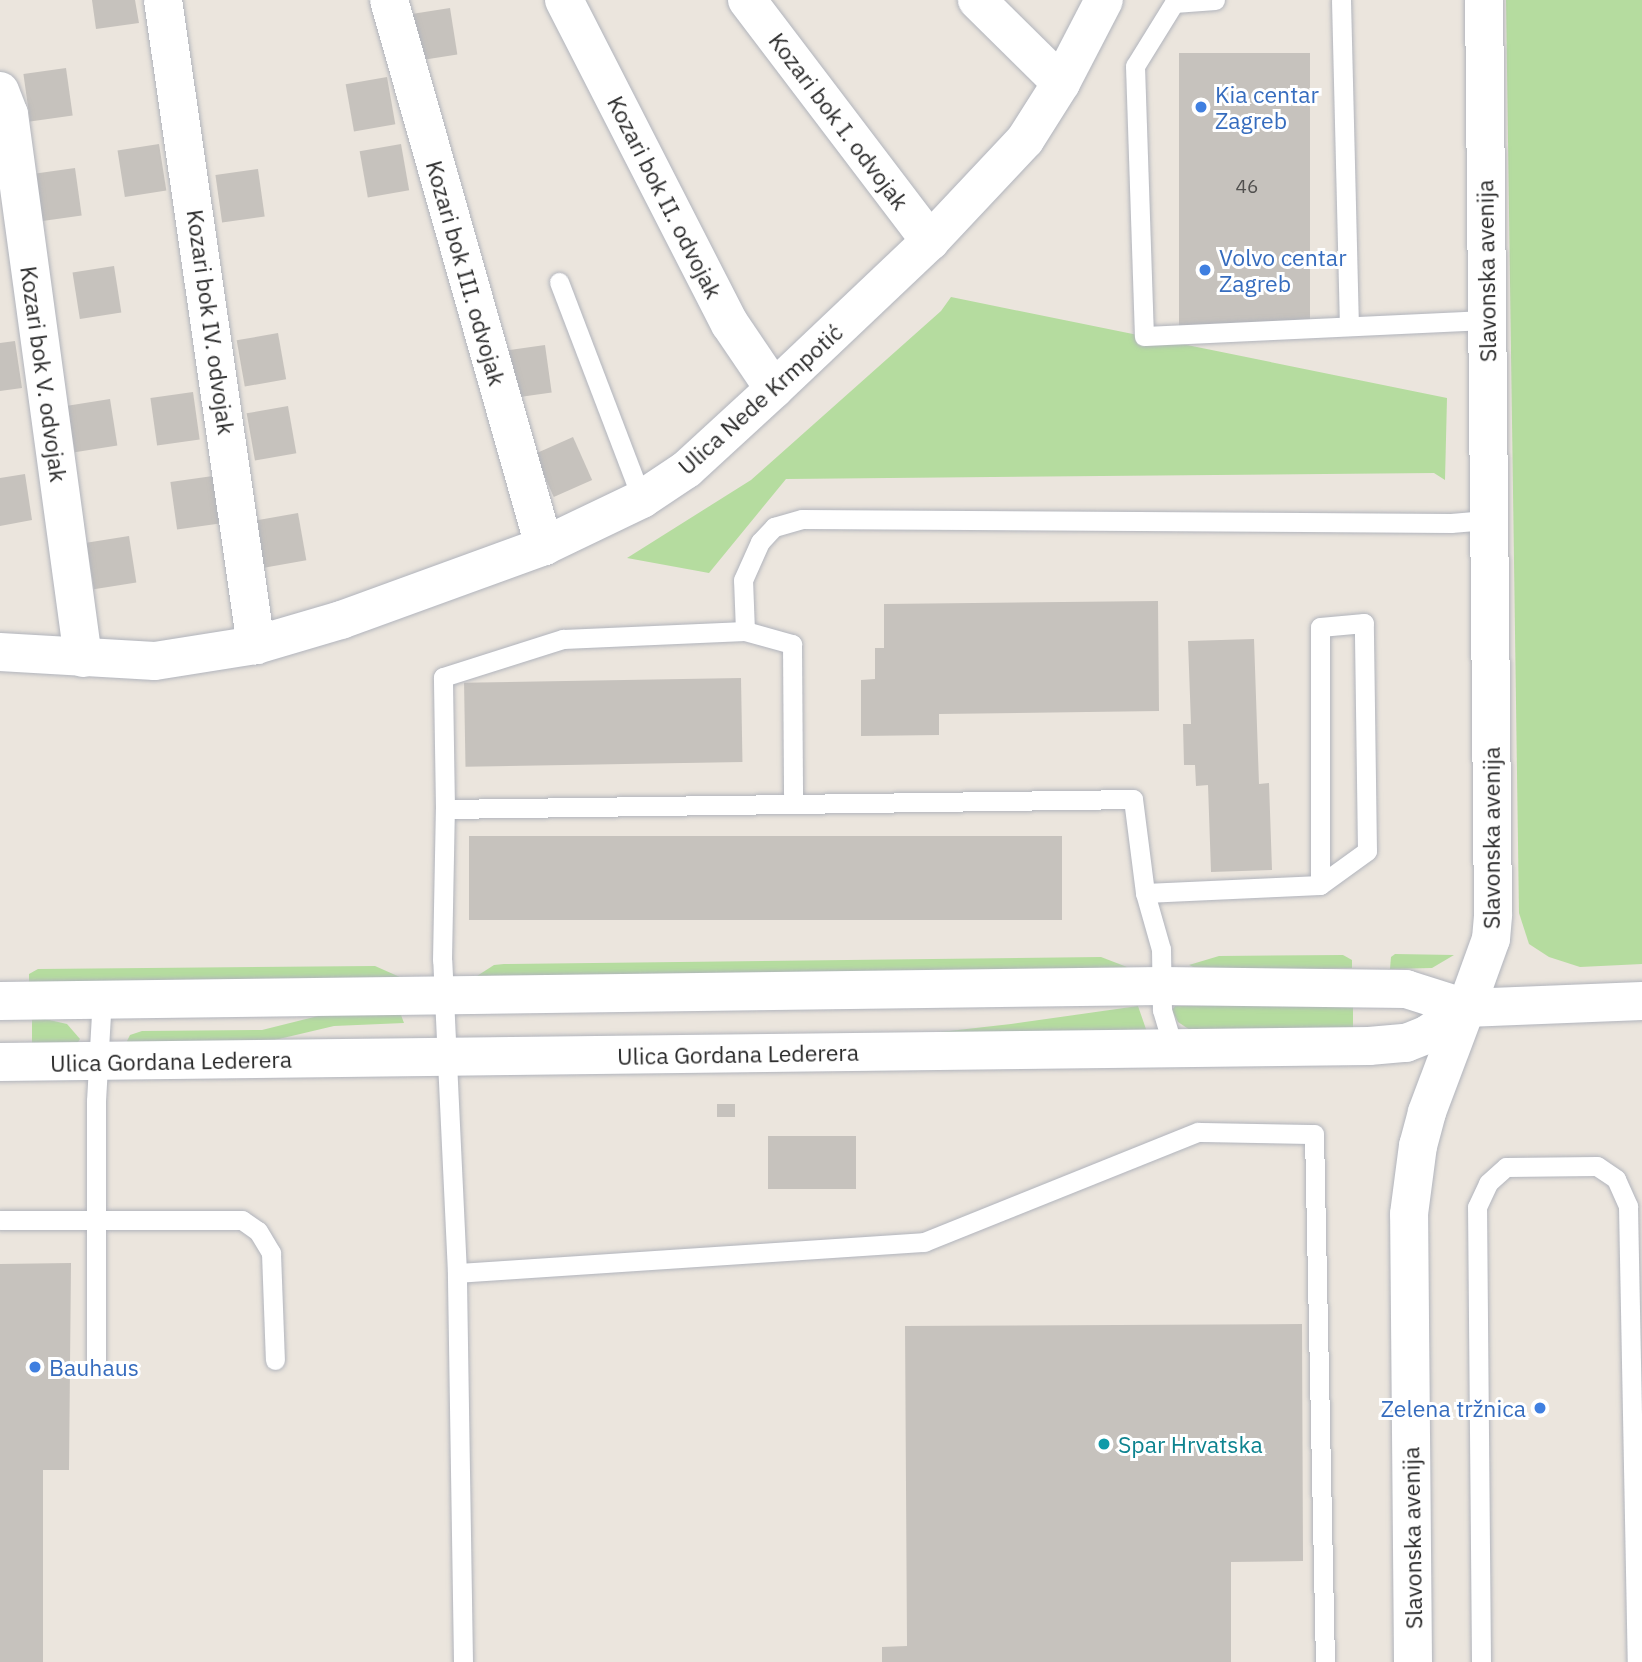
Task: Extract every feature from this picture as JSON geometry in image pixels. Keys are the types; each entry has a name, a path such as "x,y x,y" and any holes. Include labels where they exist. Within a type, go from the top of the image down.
{"street":[{"name":"Kozari bok IV. odvojak","path":"163,0 256,645"},
{"name":"Kozari bok III. odvojak","path":"389,0 544,546"},
{"name":"Kozari bok II. odvojak","path":"564,0 730,324 774,389"},
{"name":"Kozari bok I. odvojak","path":"747,0 930,241"},
{"path":"977,0 1061,83"},
{"name":"Ulica Nede Krmpotić","path":"0,652 155,661 256,645 341,620 544,546 642,499 687,469 774,389 930,241 1025,140 1061,83 1104,0"},
{"name":"Slavonska avenija","path":"1413,1662 1409,1214 1418,1146 1427,1112 1491,939 1493,914 1484,0"},
{"name":"Kozari bok V. odvojak","path":"0,91 9,114 83,658"},
{"path":"0,1001 1162,986 1394,989 1430,996 1466,1009 1642,1000"},
{"name":"Ulica Gordana Lederera","path":"0,1062 98,1064 1368,1046 1406,1043 1428,1034 1466,1009"},
{"path":"1368,1046 1402,1063 1420,1087 1427,1112"}],"lane":[{"path":"1215,0 1174,3 1135,66 1144,336 1487,320"},
{"path":"1341,0 1349,326"},
{"path":"559,282 642,499"},
{"path":"745,631 743,580 760,542 774,527 802,519 1423,523 1489,520"},
{"path":"1145,892 1320,885 1367,851 1364,624 1320,627 1320,885"},
{"path":"463,1662 457,1273 444,997 443,677 563,639 745,631 792,644 793,802"},
{"path":"445,809 1133,799 1145,892 1161,949 1166,1031 1174,1050"},
{"path":"96,1360 98,1064 102,998"},
{"path":"457,1273 923,1242 1198,1132 1314,1134 1325,1662"},
{"path":"1481,1662 1477,1208 1488,1183 1506,1167 1597,1166 1616,1178 1628,1206 1637,1662"},
{"path":"0,1220 242,1220 258,1231 271,1253 275,1360"}],"green space":[{"path":"1506,0 1642,0 1642,964 1580,967 1549,957 1529,944 1519,913"},
{"path":"951,297 1447,398 1445,480 1434,473 786,479 709,573 627,558 751,480 941,311"},
{"path":"1395,954 1454,955 1432,968 1390,969 1391,957"},
{"path":"1343,955 1352,960 1352,968 1202,971 1189,965 1219,956"},
{"path":"1101,957 1127,967 1122,971 477,976 494,965 504,964"},
{"path":"375,966 402,978 29,984 29,974 38,969"},
{"path":"1353,1003 1353,1031 1193,1032 1178,1022 1172,1010 1175,1006"},
{"path":"1138,1006 1147,1032 896,1037 1011,1024"},
{"path":"322,1015 401,1015 404,1023 334,1026 262,1043 129,1044 127,1041 130,1035 142,1031 262,1030"},
{"path":"32,1016 67,1024 80,1039 77,1044 32,1043"}],"building":[{"path":"92,0 135,0 139,23 96,29"},
{"path":"450,8 457,54 416,61 409,15"},
{"path":"1179,53 1310,53 1310,326 1179,326"},
{"path":"66,68 73,116 30,122 23,74"},
{"path":"387,77 395,124 354,132 346,84"},
{"path":"159,144 166,190 125,197 118,151"},
{"path":"401,144 409,190 368,198 360,151"},
{"path":"75,168 82,216 39,222 32,174"},
{"path":"258,169 265,217 222,223 215,175"},
{"path":"114,266 121,312 80,319 73,273"},
{"path":"278,333 286,379 245,387 237,340"},
{"path":"15,341 22,388 0,391 0,343"},
{"path":"545,345 552,393 509,399 502,351"},
{"path":"193,392 200,440 157,446 150,398"},
{"path":"110,399 117,445 75,452 68,406"},
{"path":"288,406 296,453 255,461 247,413"},
{"path":"573,437 592,480 554,497 535,454"},
{"path":"25,474 32,520 0,526 0,478"},
{"path":"213,476 220,524 177,530 170,482"},
{"path":"298,513 306,560 264,568 256,520"},
{"path":"129,536 136,582 94,589 87,543"},
{"path":"1158,601 1159,711 939,714 939,735 861,736 861,680 875,679 875,648 884,648 884,604"},
{"path":"1254,639 1259,784 1269,783 1272,870 1211,872 1208,785 1196,786 1195,765 1184,765 1183,724 1191,724 1188,641"},
{"path":"741,678 742,762 466,767 464,683"},
{"path":"469,836 1062,836 1062,920 469,920"},
{"path":"717,1104 735,1104 735,1117 717,1117"},
{"path":"768,1136 856,1136 856,1189 768,1189"},
{"name":"Bauhaus","path":"71,1263 69,1470 43,1470 43,1662 0,1662 0,1264"},
{"name":"Spar Hrvatska","path":"1302,1324 1303,1561 1231,1562 1231,1662 882,1662 882,1647 907,1646 905,1326"}],"place":[{"name":"Kia centar Zagreb","path":"1201,107"},
{"name":"Volvo centar Zagreb","path":"1205,270"},
{"name":"Bauhaus","path":"35,1367"},
{"name":"Zelena tržnica","path":"1540,1408"},
{"name":"Spar Hrvatska","path":"1104,1444"}]}
